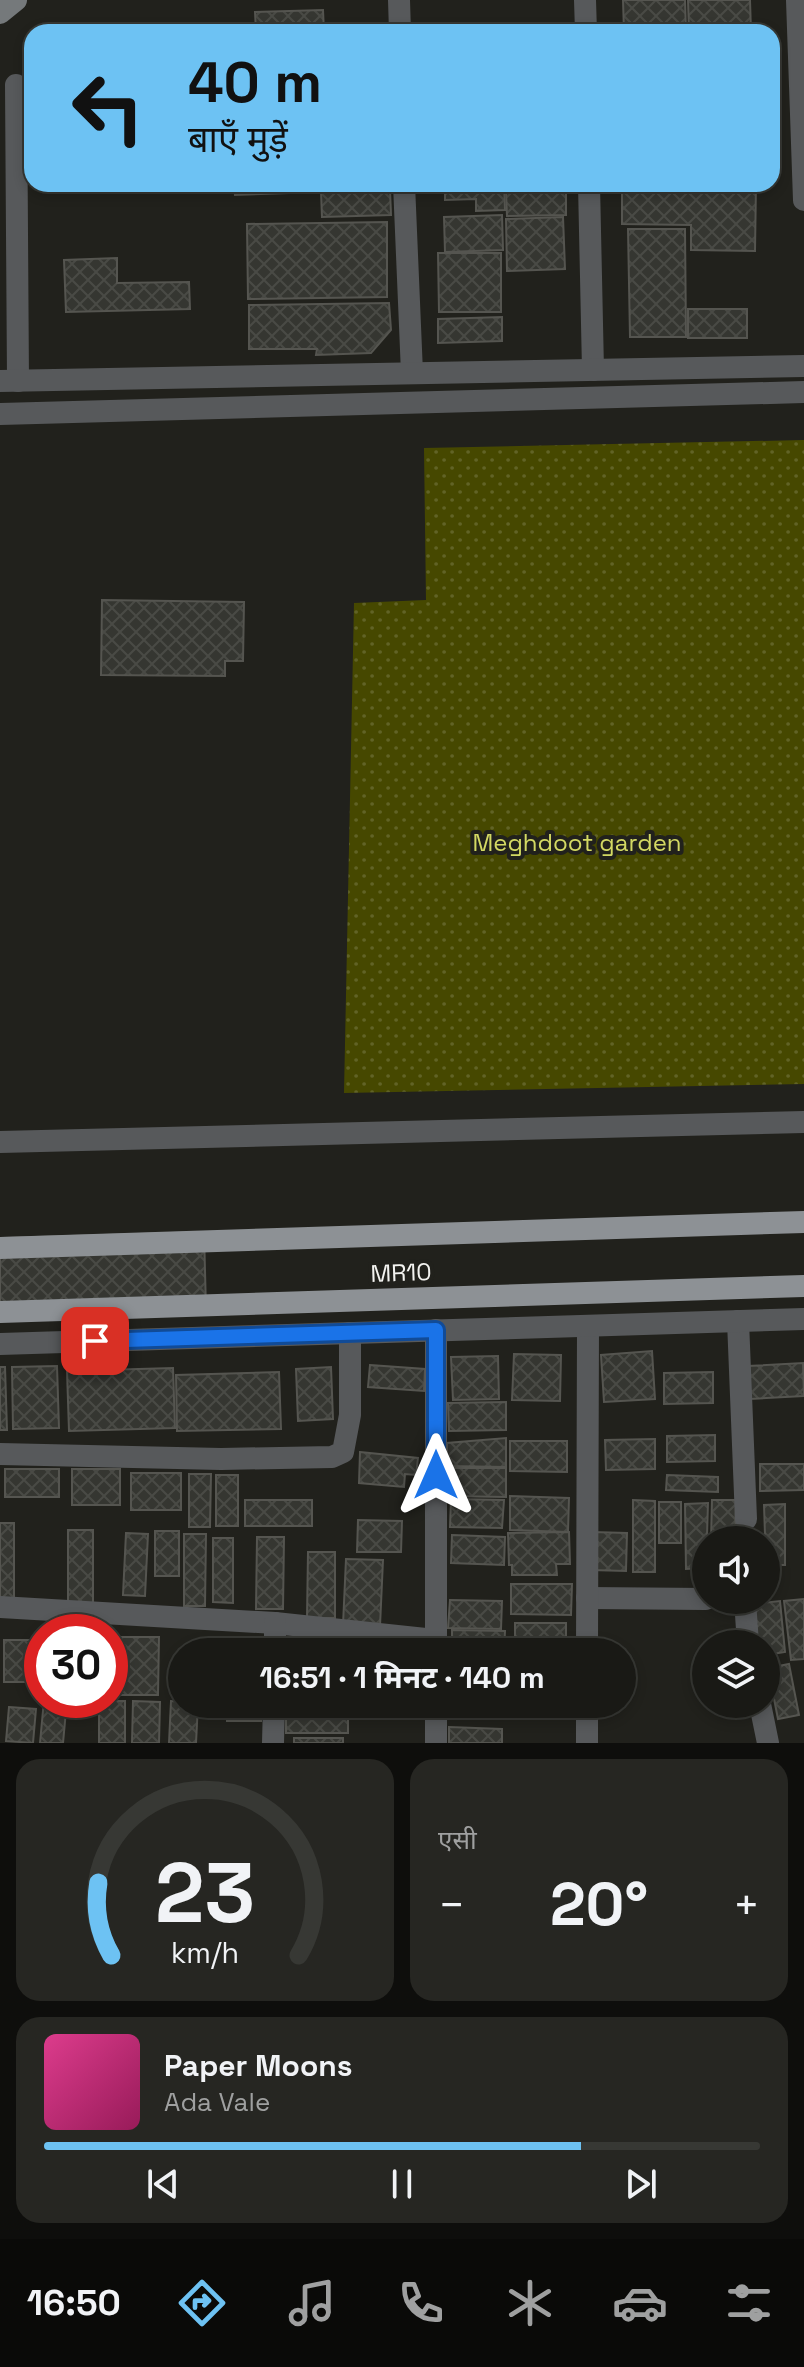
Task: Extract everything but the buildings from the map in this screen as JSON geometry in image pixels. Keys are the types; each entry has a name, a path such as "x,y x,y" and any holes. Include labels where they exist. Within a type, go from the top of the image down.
{"main road":[{"path":"0,13 16,0"},
{"name":"MR10","path":"0,1248 804,1222"},
{"name":"MR10","path":"0,1312 804,1286"}],"street":[{"path":"399,0 400,24"},
{"path":"585,0 586,24"},
{"path":"797,0 804,200"},
{"path":"16,85 9,381 804,366"},
{"path":"404,192 412,373"},
{"path":"589,192 593,370"},
{"path":"0,414 804,392"},
{"path":"0,1142 804,1122"},
{"path":"0,1344 804,1319"},
{"path":"738,1321 746,1519"},
{"path":"587,1638 588,1326"},
{"path":"436,1330 436,1638"},
{"path":"0,1454 221,1459 332,1457 343,1452 350,1415 350,1333"},
{"path":"587,1598 692,1599"},
{"path":"0,1607 275,1623 380,1638"},
{"path":"275,1623 275,1638"},
{"path":"273,1743 274,1718"},
{"path":"436,1718 436,1743"},
{"path":"587,1718 587,1743"},
{"path":"763,1718 768,1743"}],"green space":[{"name":"Meghdoot garden","path":"804,440 804,1084 344,1093 354,603 426,600 424,448"}],"route":[{"path":"95,1341 436,1330 436,1475"}]}
